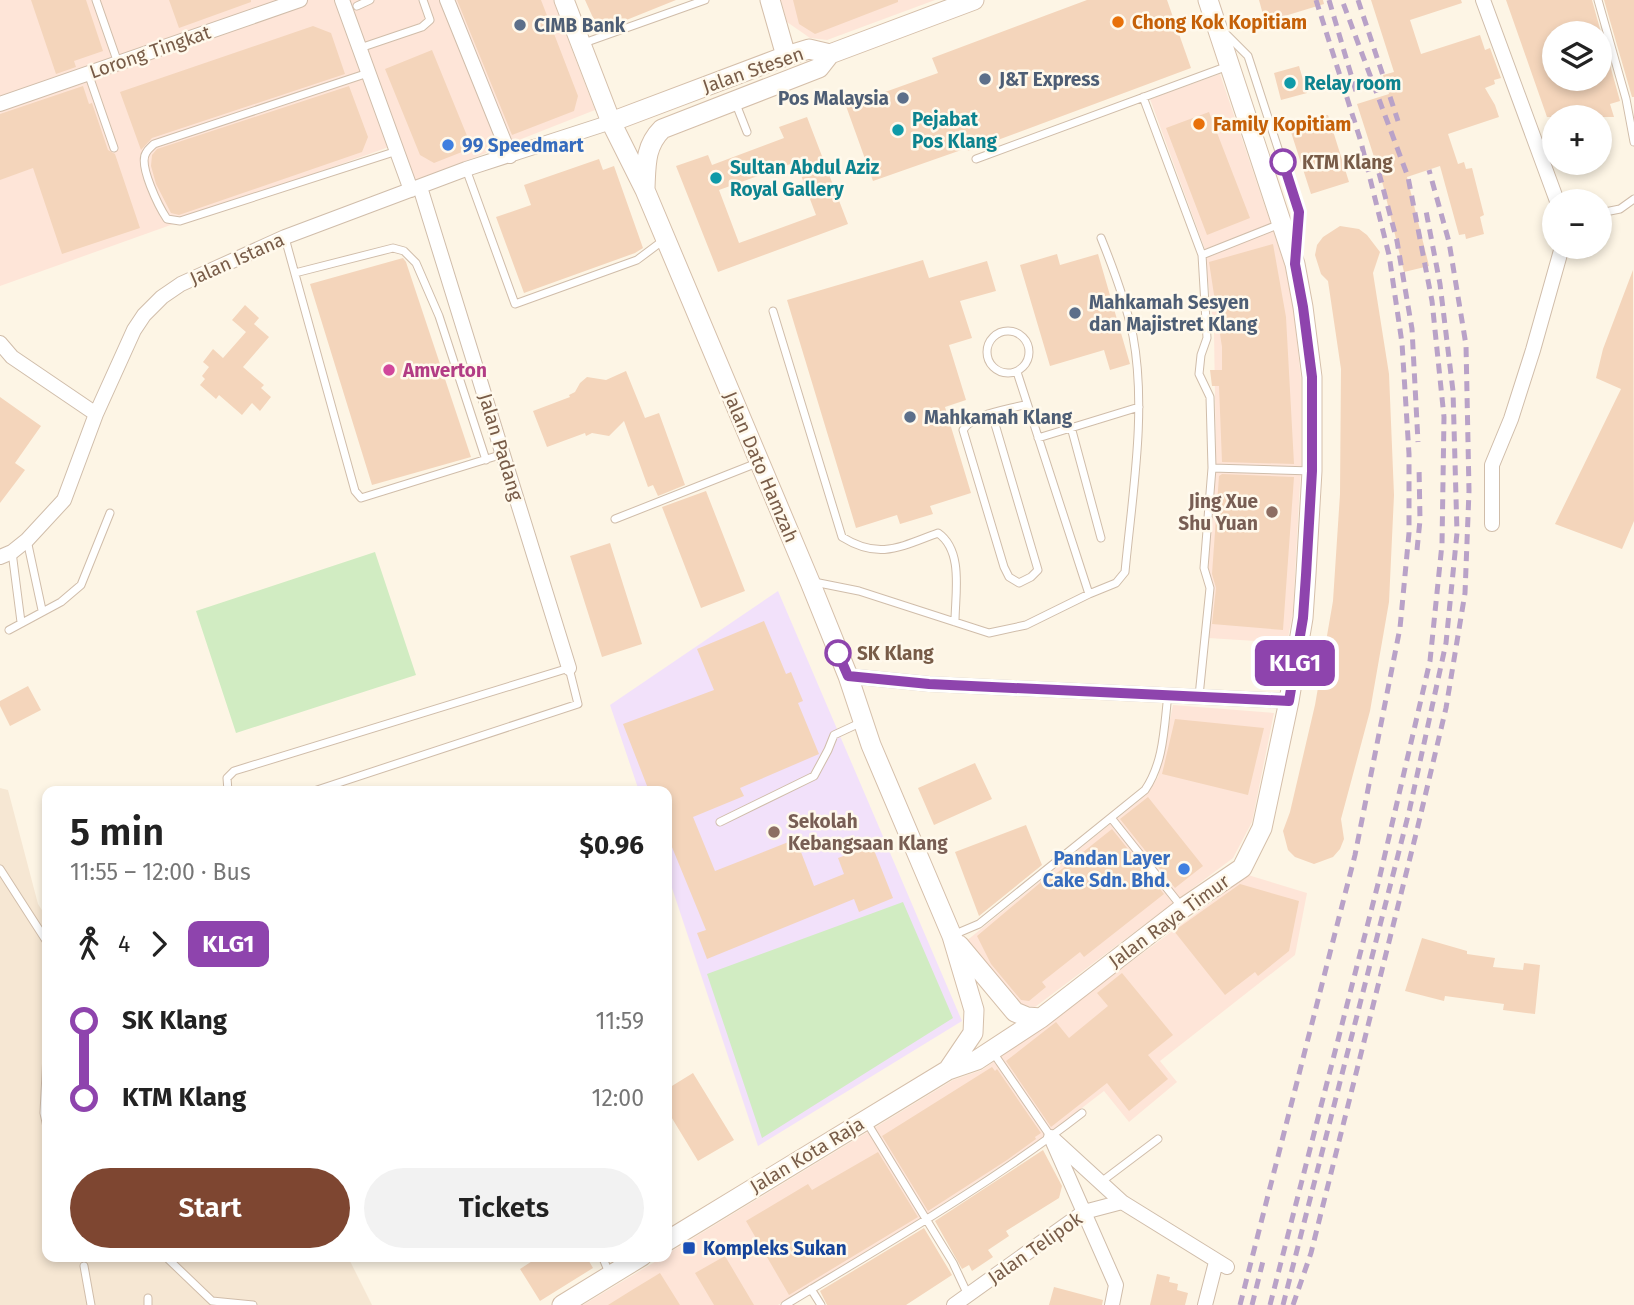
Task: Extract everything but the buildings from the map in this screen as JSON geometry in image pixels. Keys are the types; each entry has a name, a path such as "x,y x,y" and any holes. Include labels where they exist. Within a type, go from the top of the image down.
{"main road":[{"name":"Jalan Dato Hamzah","path":"564,0 611,122 645,190 810,582 848,676 862,722 952,936"},
{"path":"770,0 786,56"},
{"name":"Jalan Stesen","path":"611,122 786,56 809,49 830,54 949,4 974,0"},
{"name":"Jalan Raya Timur","path":"948,1070 977,1060 1041,1018 1183,908 1242,868 1262,828 1289,701 1303,618 1312,471 1312,377 1295,264 1208,0"},
{"path":"645,190 646,154 653,138 662,129 819,68 830,54"},
{"path":"952,936 1015,1012 1027,1017 1041,1018"},
{"path":"948,1070 973,1034 974,1010 952,936"},
{"name":"Jalan Kota Raja","path":"672,1238 948,1070"},
{"path":"562,1305 632,1262"}],"street":[{"name":"Lorong Tingkat","path":"0,104 300,0"},
{"path":"342,0 397,151 415,188"},
{"path":"447,0 510,156"},
{"path":"1483,0 1553,189"},
{"name":"Jalan Istana","path":"6,554 27,540 64,500 96,414 134,330 162,297 181,284 285,237 466,169 611,122"},
{"name":"Jalan Padang","path":"415,188 503,454 569,668"},
{"path":"1492,524 1492,465 1511,419 1559,259"},
{"path":"0,343 12,357 96,414"},
{"path":"848,676 929,684 1289,701"},
{"path":"1051,1138 1122,1202 1221,1265 1205,1305"},
{"path":"1051,1138 1116,1285 1112,1305"},
{"name":"Jalan Telipok","path":"954,1305 967,1300 1084,1212 1122,1202"}],"lane":[{"path":"96,0 118,63"},
{"path":"357,6 370,0"},
{"path":"359,48 422,27 430,20 423,0"},
{"path":"676,0 679,9"},
{"path":"581,44 705,0"},
{"path":"1598,0 1626,99 1634,142"},
{"path":"1216,24 1248,55 1299,212 1295,264"},
{"path":"976,159 1229,65"},
{"path":"88,73 114,148"},
{"path":"369,73 154,144 145,153 143,163 159,208 167,219 180,221 397,151"},
{"path":"1143,97 1202,255 1207,338 1201,355 1199,374 1210,397 1212,468 1204,568 1210,588 1199,696"},
{"path":"735,100 747,132"},
{"path":"466,169 515,303 637,260 666,239"},
{"path":"1612,211 1620,209 1634,199"},
{"path":"1202,255 1283,223"},
{"path":"285,237 355,491 361,498 503,454"},
{"path":"810,582 859,591 989,633 1026,625 1116,583 1125,572 1139,407 1133,338 1123,296 1101,238"},
{"path":"295,273 393,248 404,251 413,258 439,316 486,460"},
{"path":"773,311 842,537 859,548 874,551 902,546 938,533 949,541 956,565 955,622"},
{"path":"1002,332 1016,332 1027,342 1027,362 1017,372 1003,373 988,360 990,340 1002,332"},
{"path":"1017,372 1089,594"},
{"path":"992,414 1038,570 1019,583 1009,577 1004,567 963,430 968,422 992,414 1027,404"},
{"path":"1038,438 1139,407"},
{"path":"1071,427 1101,538"},
{"path":"615,519 760,462"},
{"path":"1212,468 1312,471"},
{"path":"9,629 61,602 81,585 110,513"},
{"path":"27,540 42,610"},
{"path":"6,554 21,622"},
{"path":"228,786 227,778 234,771 569,668"},
{"name":"Jalan Padang","path":"329,786 578,704 569,668"},
{"path":"952,936 979,924 1145,790 1155,775 1160,757 1168,694"},
{"path":"720,822 814,776 834,735 862,722"},
{"path":"1112,819 1183,908"},
{"path":"0,869 42,934"},
{"path":"991,1051 1051,1138"},
{"path":"785,1305 926,1220 1051,1138 1082,1113"},
{"path":"865,1120 953,1262 967,1300"},
{"path":"1100,1182 1158,1139"},
{"path":"170,1262 211,1303 253,1305"},
{"path":"604,1262 610,1276"},
{"path":"84,1266 91,1305"},
{"path":"811,1289 821,1305"}],"shaded area":[{"path":"0,0 553,0 595,110 415,181 400,143 0,286"},
{"path":"781,0 935,0 827,40 810,38 787,22"},
{"path":"1220,74 1285,266 1294,312 1301,379 1301,465 1293,612 1287,643 1208,638 1214,589 1208,568 1216,464 1214,331 1204,247 1150,99"},
{"name":"Sekolah Kebangsaan Klang","path":"778,591 962,1021 758,1146 672,888 672,786 637,786 610,705"},
{"path":"1173,705 1274,713 1252,822 1233,858 1035,1007 1017,1005 965,942 1146,795 1158,777"},
{"path":"0,788 8,790 38,904 42,910 42,1262 350,1262 372,1305 0,1305"},
{"path":"1248,875 1307,893 1295,955 1160,1061 1177,1082 1129,1122 1104,1091 1043,1138 909,1226 778,1305 583,1305 655,1262 672,1262 672,1251 953,1080 982,1070"}],"green space":[{"path":"375,552 416,675 236,733 196,611"},
{"path":"903,902 953,1018 762,1138 707,974"}],"railway":[{"path":"1240,1305 1355,855 1400,628 1409,533 1409,454 1402,343 1389,255 1361,142 1316,0"},
{"path":"1329,0 1357,95"},
{"path":"1270,1305 1379,880 1430,661 1442,544 1444,417 1432,301 1408,177 1342,0"},
{"path":"1358,0 1398,121"},
{"path":"1293,1305 1311,1253 1417,830 1446,708 1465,593 1469,491 1466,345 1449,242 1429,170"},
{"path":"1379,173 1397,241 1412,329 1418,442"},
{"path":"1283,1305 1409,812 1446,643 1457,533 1453,391 1440,284 1426,211"},
{"path":"1417,550 1420,520 1419,466"},
{"path":"1252,1305 1263,1261"}],"bus line":[{"name":"KLG1","path":"838,653 848,676 929,684 1289,701 1303,618 1312,471 1312,377 1295,264 1300,219 1283,162"}],"place":[{"name":"Chong Kok Kopitiam","path":"1118,22"},
{"name":"CIMB Bank","path":"520,25"},
{"name":"J&T Express","path":"985,79"},
{"name":"Relay room","path":"1290,83"},
{"name":"Pos Malaysia","path":"903,98"},
{"name":"Family Kopitiam","path":"1199,124"},
{"name":"Pejabat Pos Klang","path":"898,130"},
{"name":"99 Speedmart","path":"448,145"},
{"name":"KTM Klang","path":"1283,162"},
{"name":"Sultan Abdul Aziz Royal Gallery","path":"716,178"},
{"name":"Mahkamah Sesyen dan Majistret Klang","path":"1075,313"},
{"name":"Amverton","path":"389,370"},
{"name":"Mahkamah Klang","path":"910,417"},
{"name":"Jing Xue Shu Yuan","path":"1272,512"},
{"name":"SK Klang","path":"838,653"},
{"name":"Sekolah Kebangsaan Klang","path":"774,832"},
{"name":"Pandan Layer Cake Sdn. Bhd.","path":"1184,869"},
{"name":"Kompleks Sukan","path":"689,1248"}]}
